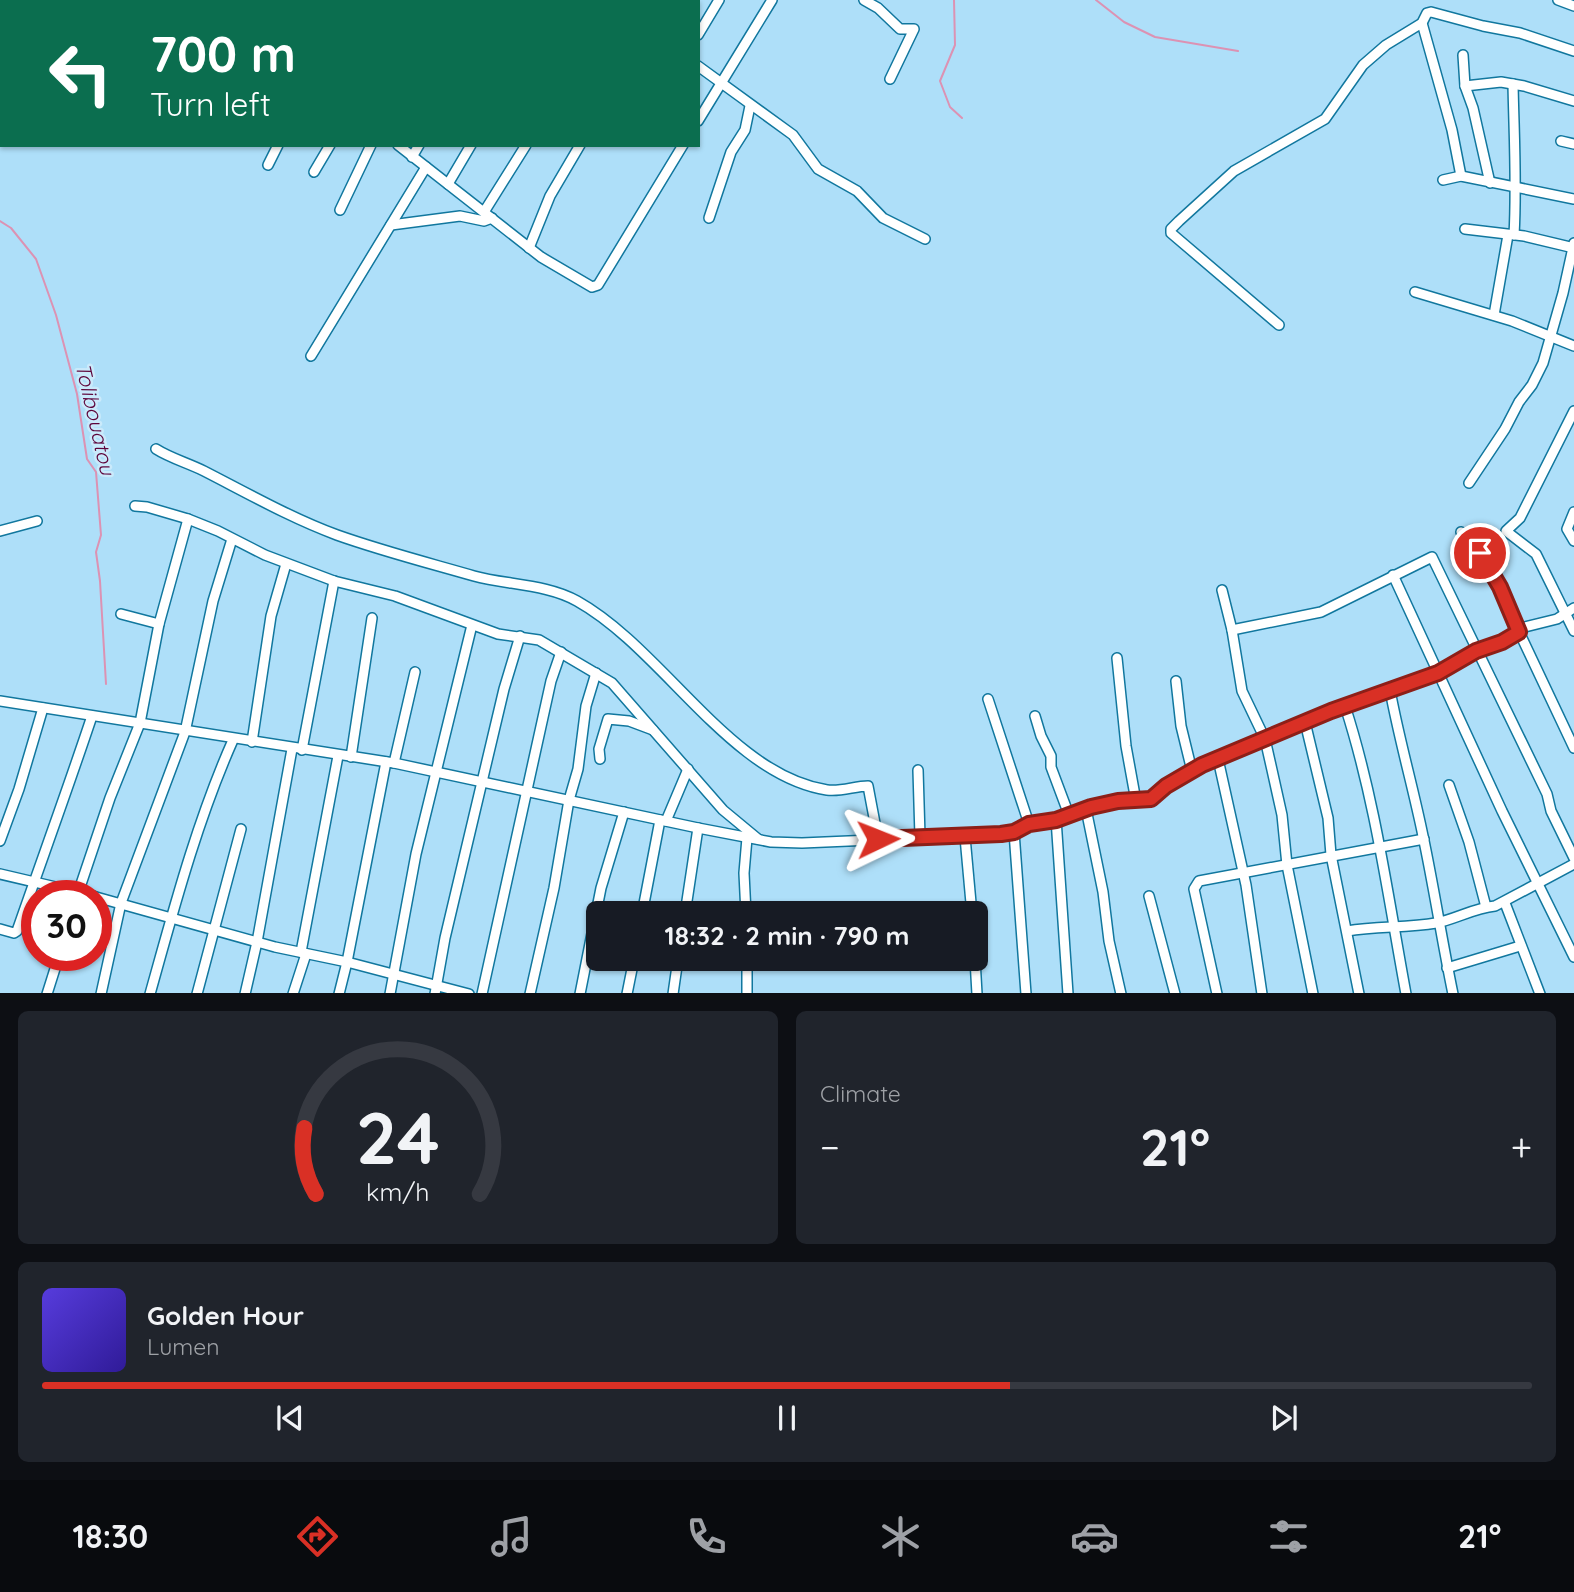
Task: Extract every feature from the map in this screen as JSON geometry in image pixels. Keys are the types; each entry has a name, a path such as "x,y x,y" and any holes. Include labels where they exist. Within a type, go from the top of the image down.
{"street":[{"path":"700,32 719,0"},
{"path":"700,118 772,0"},
{"path":"864,0 880,4 900,29 914,29 890,79"},
{"path":"1558,0 1574,6"},
{"path":"1279,326 1171,233 1171,229 1234,171 1325,119 1363,65 1386,45 1422,23 1427,13 1520,33 1574,51"},
{"path":"1422,23 1452,130 1461,176"},
{"path":"1463,55 1465,86 1474,108 1490,183"},
{"path":"700,67 793,135 818,169 857,191 883,218 925,239"},
{"path":"1465,86 1494,82 1513,84 1574,101"},
{"path":"1494,315 1511,235 1517,187 1513,84"},
{"path":"709,218 731,152 745,130 750,106"},
{"path":"1561,141 1574,144"},
{"path":"268,165 277,147"},
{"path":"314,172 329,147"},
{"path":"340,210 370,147"},
{"path":"400,147 529,248 592,287 598,285 682,147"},
{"path":"412,157 418,147"},
{"path":"448,184 470,147"},
{"path":"391,225 460,216 484,222 525,147"},
{"path":"529,248 550,196 579,147"},
{"path":"311,356 426,167"},
{"path":"1443,180 1461,176 1574,199"},
{"path":"1465,229 1574,246 1552,336 1532,385 1469,483"},
{"path":"1415,292 1494,315 1574,346"},
{"path":"1574,411 1520,518 1506,531 1536,554 1570,611 1574,631"},
{"path":"156,449 273,507 337,535 478,577 560,593 578,601 619,629 728,736 770,770 794,782 828,790 868,786 878,839"},
{"path":"135,506 147,507 219,531 286,564 334,581 395,596 498,634 539,640 617,688 723,810 760,840"},
{"path":"1574,512 1567,529 1574,541"},
{"path":"82,880 140,723 159,624 187,519"},
{"path":"0,531 37,521"},
{"path":"1461,532 1488,564 1574,748"},
{"path":"101,993 121,903 185,732 217,585 232,539"},
{"path":"1233,631 1321,612 1429,557 1434,558 1476,651 1547,794 1551,811 1574,858"},
{"path":"252,742 271,616 286,564"},
{"path":"1393,575 1502,811 1574,957"},
{"path":"245,993 334,581"},
{"path":"1222,590 1233,631 1242,691 1265,739 1282,814 1287,865 1313,993"},
{"path":"0,703 390,762 760,840 802,844 965,837 1014,832 1029,824 1056,820 1118,801 1151,799 1166,786 1217,759 1345,706 1438,673 1476,651 1502,642 1529,625 1557,619 1570,611"},
{"path":"121,614 159,624"},
{"path":"351,757 372,618"},
{"path":"390,993 416,854 472,625"},
{"path":"436,990 445,938 482,781 520,636"},
{"path":"482,993 551,681 561,652"},
{"path":"1116,658 1126,746 1136,801"},
{"path":"339,993 390,762 415,672"},
{"path":"530,993 554,888 569,800 578,769 586,706 596,673"},
{"path":"1176,681 1181,726 1192,771"},
{"path":"1390,690 1424,839 1453,993"},
{"path":"988,699 1029,824"},
{"path":"1345,706 1359,749 1406,993"},
{"path":"0,841 43,708"},
{"path":"34,880 53,833 92,716"},
{"path":"1035,716 1051,756 1051,767 1069,816"},
{"path":"600,759 599,749 608,719 629,721 654,731"},
{"path":"1305,722 1328,818 1331,855 1359,993"},
{"path":"150,993 170,918 215,781 233,740"},
{"path":"293,993 303,953 338,756"},
{"path":"1217,759 1243,874 1262,993"},
{"path":"645,901 663,820 688,769"},
{"path":"918,770 920,837"},
{"path":"1449,785 1469,842 1486,906"},
{"path":"1086,809 1103,891 1116,980 1121,993"},
{"path":"580,993 601,888 624,812"},
{"path":"1056,820 1068,993"},
{"path":"687,901 698,828"},
{"path":"197,993 242,829"},
{"path":"1014,832 1026,993"},
{"path":"965,837 971,901"},
{"path":"745,901 747,838"},
{"path":"1217,993 1194,889 1199,881 1424,839"},
{"path":"1347,931 1440,922 1486,906 1505,903 1519,892 1574,864"},
{"path":"0,874 22,880"},
{"path":"1149,896 1175,993"},
{"path":"112,901 257,942 394,974 436,990 468,993"},
{"path":"1505,903 1540,993"},
{"path":"0,929 14,933 21,919"},
{"path":"1447,968 1521,946"},
{"path":"47,993 54,971"},
{"path":"627,993 632,971"},
{"path":"673,993 676,971"},
{"path":"747,971 747,993"},
{"path":"976,971 977,993"}],"waterway":[{"path":"954,0 955,45 940,81 950,107 962,118"},
{"path":"1096,0 1124,22 1155,37 1238,51"},
{"name":"Tolibouatou","path":"0,221 11,228 36,259 56,315 77,394 87,459 96,472 101,535 96,552 106,684"}],"route":[{"path":"878,839 1001,834 1014,832 1017,828 1029,824 1069,816 1091,807 1118,801 1151,799 1166,786 1202,765 1331,711 1438,673 1476,651 1502,642 1519,632 1500,587 1480,553"}]}
